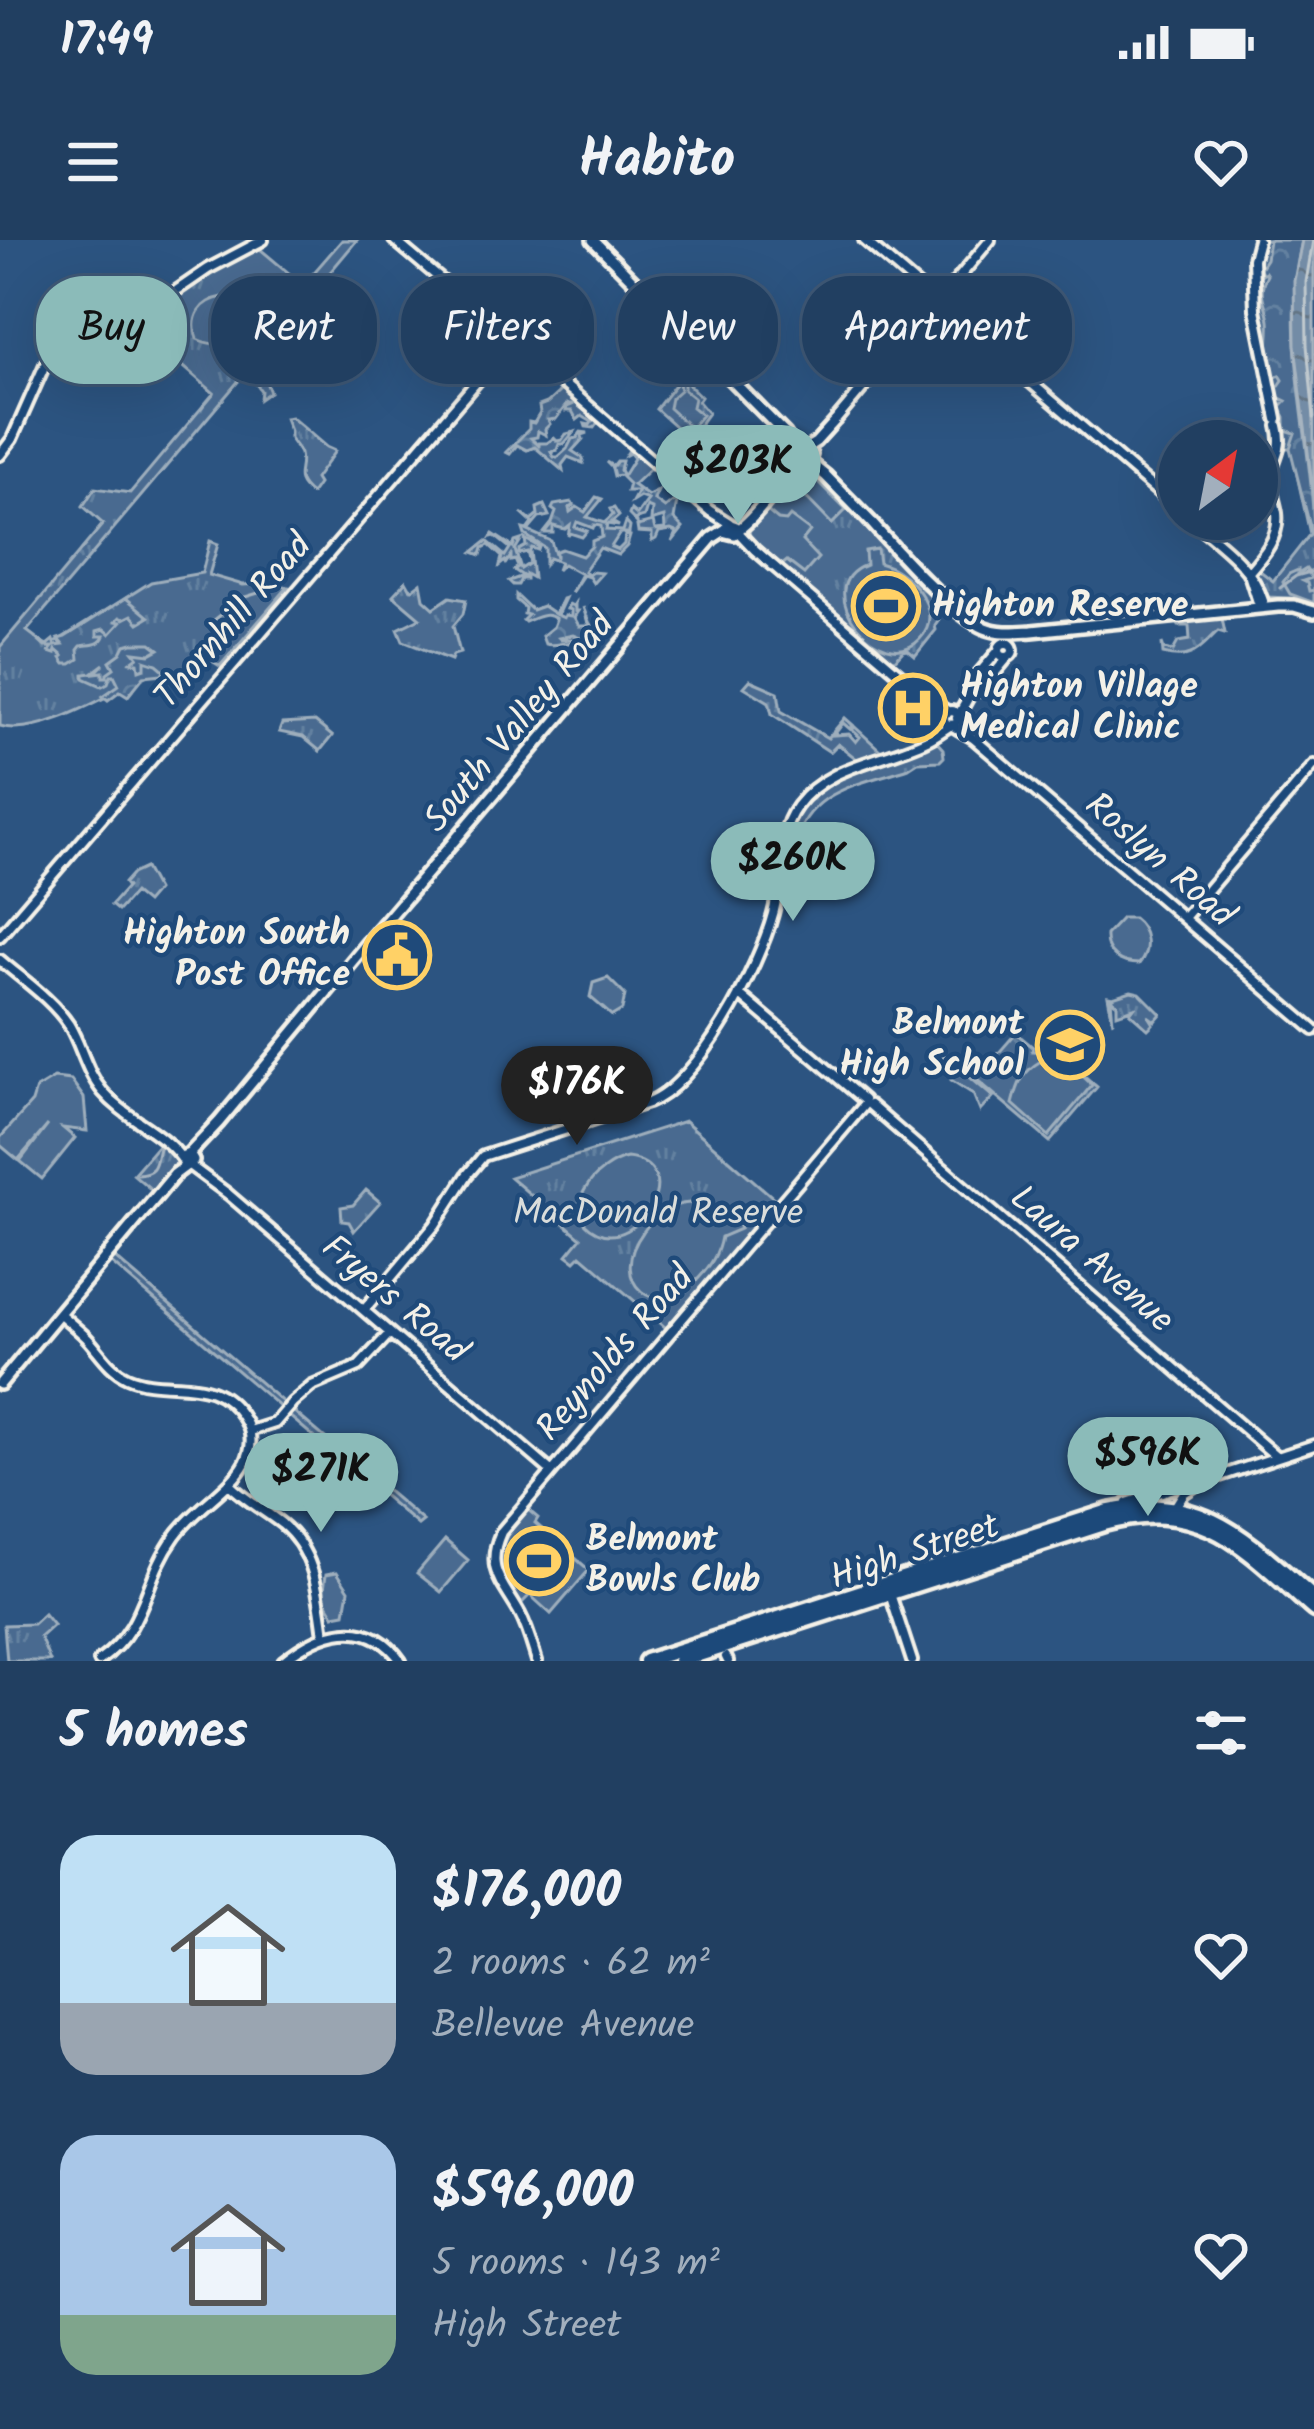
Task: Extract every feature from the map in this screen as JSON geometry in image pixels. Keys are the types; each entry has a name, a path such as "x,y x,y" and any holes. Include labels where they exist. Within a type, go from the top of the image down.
{"highway":[{"name":"High Street","path":"1078,1527 1109,1511 1138,1506 1174,1512"},
{"name":"High Street","path":"646,1661 1078,1527 1174,1512"},
{"path":"1174,1512 1199,1513 1217,1525 1314,1610"},
{"path":"1174,1512 1239,1534 1314,1598"},
{"name":"High Street","path":"680,1661 889,1588"}],"main road":[{"path":"593,240 954,608 980,626 1011,632 1260,603"},
{"path":"753,516 805,455"},
{"path":"788,474 808,467 846,496"},
{"name":"South Valley Road","path":"0,1384 707,544 753,516"},
{"path":"1225,610 1260,603 1314,609"}],"street":[{"path":"0,455 12,439 54,343 115,330 208,269 263,240"},
{"name":"Roslyn Road","path":"394,240 436,276"},
{"path":"864,240 906,276"},
{"path":"960,276 990,240"},
{"path":"1248,573 1274,538 1277,514 1271,483 1282,440 1255,309 1253,259 1258,240"},
{"name":"Thornhill Road","path":"0,936 475,384"},
{"name":"Roslyn Road","path":"562,384 1314,1030"},
{"path":"805,455 867,384"},
{"path":"1032,384 1158,492"},
{"path":"707,544 716,527 710,511"},
{"path":"752,547 745,530 753,516"},
{"path":"1213,540 1256,582 1260,603"},
{"path":"1248,573 1260,603"},
{"path":"1242,606 1253,589"},
{"path":"992,630 1004,650"},
{"path":"364,1310 436,1225 483,1156 660,1099 711,1043 760,952 773,913 779,856 794,810 815,785 829,777 936,734 972,691 978,692 1011,632"},
{"path":"1184,918 1314,765"},
{"path":"0,960 62,1016 107,1096 188,1160"},
{"name":"Laura Avenue","path":"740,994 1277,1457"},
{"name":"Reynolds Road","path":"537,1661 521,1616 497,1576 494,1554 504,1528 866,1103"},
{"name":"Fryers Road","path":"188,1160 551,1471"},
{"path":"60,1314 122,1374 139,1381 185,1384 214,1392 237,1410 250,1431 247,1460 229,1484 176,1534 135,1624 104,1660"},
{"path":"250,1431 275,1423 312,1386 358,1366 390,1333"},
{"name":"High Street","path":"1109,1511 1314,1445"},
{"name":"High Street","path":"1174,1512 1210,1479"},
{"name":"High Street","path":"1174,1512 1190,1488 1210,1479"},
{"path":"229,1484 282,1524 303,1548 314,1573 324,1635"},
{"path":"1195,1491 1192,1503 1199,1513"},
{"path":"889,1588 912,1661"},
{"path":"283,1661 324,1635 350,1631 370,1635 401,1661"}],"green space":[{"path":"342,240 357,240 327,276 311,276"},
{"path":"1258,240 1302,240 1295,338 1314,501 1314,604 1267,597 1253,570 1273,581 1310,534 1291,448 1286,448 1276,420 1257,307"},
{"path":"1269,240 1302,240 1294,315 1314,542 1290,448 1295,433 1285,430 1280,407 1286,401 1276,390 1283,380 1276,377 1268,356 1269,321 1262,293 1267,275 1260,268"},
{"path":"259,248 292,276 211,276 211,384 236,384 27,631 48,647 151,582 202,573 210,541 218,544 209,575 243,585 288,587 220,666 204,656 182,680 151,674 56,720 17,728 0,726 0,647 103,524 83,506 95,488 130,493 214,393 187,370 187,289"},
{"path":"208,302 211,343 197,339 195,324"},
{"path":"256,384 267,384 270,392 260,399"},
{"path":"676,384 688,384 708,413 695,431 688,428 686,436 656,409"},
{"path":"679,384 684,384 694,398 692,407 702,415 691,428 669,408"},
{"path":"557,387 598,422 594,428 586,427 592,422 582,416 577,420 572,411 566,411 574,404 567,404 556,419 548,420 546,435 538,431 531,438 539,446 574,432 551,452 558,457 572,439 588,433 572,451 583,463 568,457 563,471 535,447 527,450 517,445 510,454 506,452 529,429 529,422 534,423 539,406 559,392"},
{"path":"291,417 335,451 315,479 318,484 311,494 299,479 300,454 285,418"},
{"path":"629,450 651,468 633,485 648,496 658,491 654,500 665,508 677,502 674,519 683,528 672,542 676,532 671,530 659,532 652,541 652,533 638,532 637,526 653,522 655,530 665,529 664,517 651,521 652,509 647,507 637,523 629,515 631,510 637,515 648,500 640,497 632,502 638,491 627,491 629,484 620,475 614,476 606,462 613,466 622,461 623,476 634,458 626,455"},
{"path":"807,469 946,608 915,656 903,651 893,662 750,538 749,529 776,496"},
{"path":"806,470 846,510 832,524 792,483"},
{"path":"596,497 602,499 587,517 604,523 614,508 619,516 612,522 619,526 607,524 606,530 623,531 626,522 630,527 611,547 618,550 625,535 630,536 618,555 600,548 584,571 602,573 593,583 583,575 571,593 581,574 563,564 557,570 560,562 549,558 545,564 545,548 525,535 523,529 532,523 521,513 531,521 544,505 549,516 539,518 528,531 551,541 556,558 556,551 562,549 582,556 592,541 602,537 601,526 577,522 575,527 587,531 582,537 568,536 570,525 565,529 553,526 553,533 544,533 556,512 554,505 571,502 570,512 577,507 585,512"},
{"path":"766,510 778,520 790,516 810,531 802,541 818,558 804,574 787,561 782,565 750,538 749,529"},
{"path":"493,534 513,547 521,540 515,550 521,569 530,563 527,552 519,554 525,539 539,547 530,551 533,578 526,574 526,579 513,585 509,581 523,576 514,570 518,567 511,556 500,565 502,557 489,545 481,555 473,552 487,541 505,556 510,548"},
{"name":"Highton Reserve","path":"877,549 879,563 911,582 926,604 927,628 920,639 904,648 887,648 870,639 847,609 844,592 850,576 866,565 865,551"},
{"path":"1306,569 1312,578 1303,581 1309,591 1314,590 1314,603 1290,594 1283,582 1289,574"},
{"path":"406,581 413,589 421,583 424,599 434,608 450,597 466,600 453,626 460,653 451,660 403,641 398,629 420,618 393,595"},
{"path":"516,595 532,610 543,606 555,614 565,598 557,615 571,616 567,609 575,603 579,626 589,626 583,607 590,624 602,633 587,641 573,635 559,638 573,643 545,644 542,636 556,619 544,615 525,622 528,615"},
{"path":"126,598 149,617 139,623 132,615 120,617 110,634 97,631 97,636 104,636 100,642 81,646 79,659 71,664 35,638 47,645 53,640 55,646 63,645 58,639"},
{"path":"1221,614 1225,633 1218,631 1188,655 1163,654 1162,643 1164,649 1173,651 1178,642 1190,640 1189,626 1179,626 1176,619"},
{"path":"133,643 151,643 159,649 150,654 134,652 138,657 131,662 138,663 139,670 145,668 145,660 164,670 144,676 128,696 120,691 108,700 103,696 119,685 114,675 102,686 84,674 104,664 95,673 107,677 114,668 110,661"},
{"path":"750,680 778,692 781,711 828,738 845,718 853,725 850,729 843,723 834,735 849,734 856,742 860,737 852,730 855,727 881,751 858,760 838,744 830,752 772,714 769,702 744,687"},
{"path":"315,722 332,736 320,751 303,737 279,732 282,724"},
{"path":"935,740 943,749 940,761 918,762 844,789 816,807 798,836 792,832 797,813 824,784"},
{"path":"145,868 157,890 146,903 134,893 118,911 111,905 127,887 124,883"},
{"path":"1122,918 1133,918 1145,934 1139,964 1120,960 1108,948 1106,935"},
{"path":"608,978 625,995 622,1010 612,1016 590,997 593,983"},
{"path":"1140,993 1161,1014 1155,1021 1148,1016 1153,1024 1148,1029 1130,1013 1134,1008 1117,1014 1117,1004 1111,999 1113,1022 1108,996"},
{"path":"1016,1033 1044,1057 1064,1052 1066,1060 1097,1087 1050,1142 976,1079"},
{"path":"944,1055 993,1097 980,1111 973,1094 934,1066"},
{"path":"1041,1061 1069,1063 1092,1085 1049,1136 1013,1104 1022,1079"},
{"path":"54,1078 71,1080 84,1098 87,1131 63,1128 75,1138 42,1179 20,1161 48,1125 18,1160 0,1145 0,1138 32,1102 36,1089"},
{"name":"MacDonald Reserve","path":"685,1121 776,1200 666,1328 581,1255 575,1261 567,1255 581,1238 510,1177"},
{"path":"159,1144 177,1164 154,1192 133,1174"},
{"path":"627,1158 646,1164 655,1176 651,1206 628,1230 613,1235 597,1232 585,1223 580,1201 593,1179"},
{"path":"366,1190 380,1202 354,1231 349,1222 342,1221 341,1207 353,1205"},
{"path":"690,1203 706,1207 717,1219 733,1213 740,1229 721,1237 710,1264 683,1292 653,1297 633,1281 633,1250 657,1216"},
{"path":"114,1257 285,1404 281,1408 110,1262"},
{"path":"292,1410 423,1521 418,1525 288,1415"},
{"name":"Belmont Bowls Club","path":"527,1509 538,1518 535,1523 589,1570 551,1614 530,1595 521,1604 501,1566 502,1545"},
{"path":"445,1540 468,1560 441,1592 417,1573"},
{"path":"337,1572 349,1590 345,1613 334,1615 323,1597 326,1574"},
{"path":"44,1614 53,1625 40,1637 50,1661 7,1661 4,1625 33,1624"}],"water":[{"path":"1302,240 1314,240 1314,502 1295,345 1294,281"}],"waterway":[{"path":"1280,588 1314,571"},
{"path":"208,625 242,598 268,590"},
{"path":"137,1174 152,1169 159,1148"}],"place":[{"name":"Highton Reserve","path":"886,606"},
{"name":"Highton Village Medical Clinic","path":"913,708"},
{"name":"Highton South Post Office","path":"397,955"},
{"name":"Belmont High School","path":"1070,1045"},
{"name":"Belmont Bowls Club","path":"539,1561"}]}
